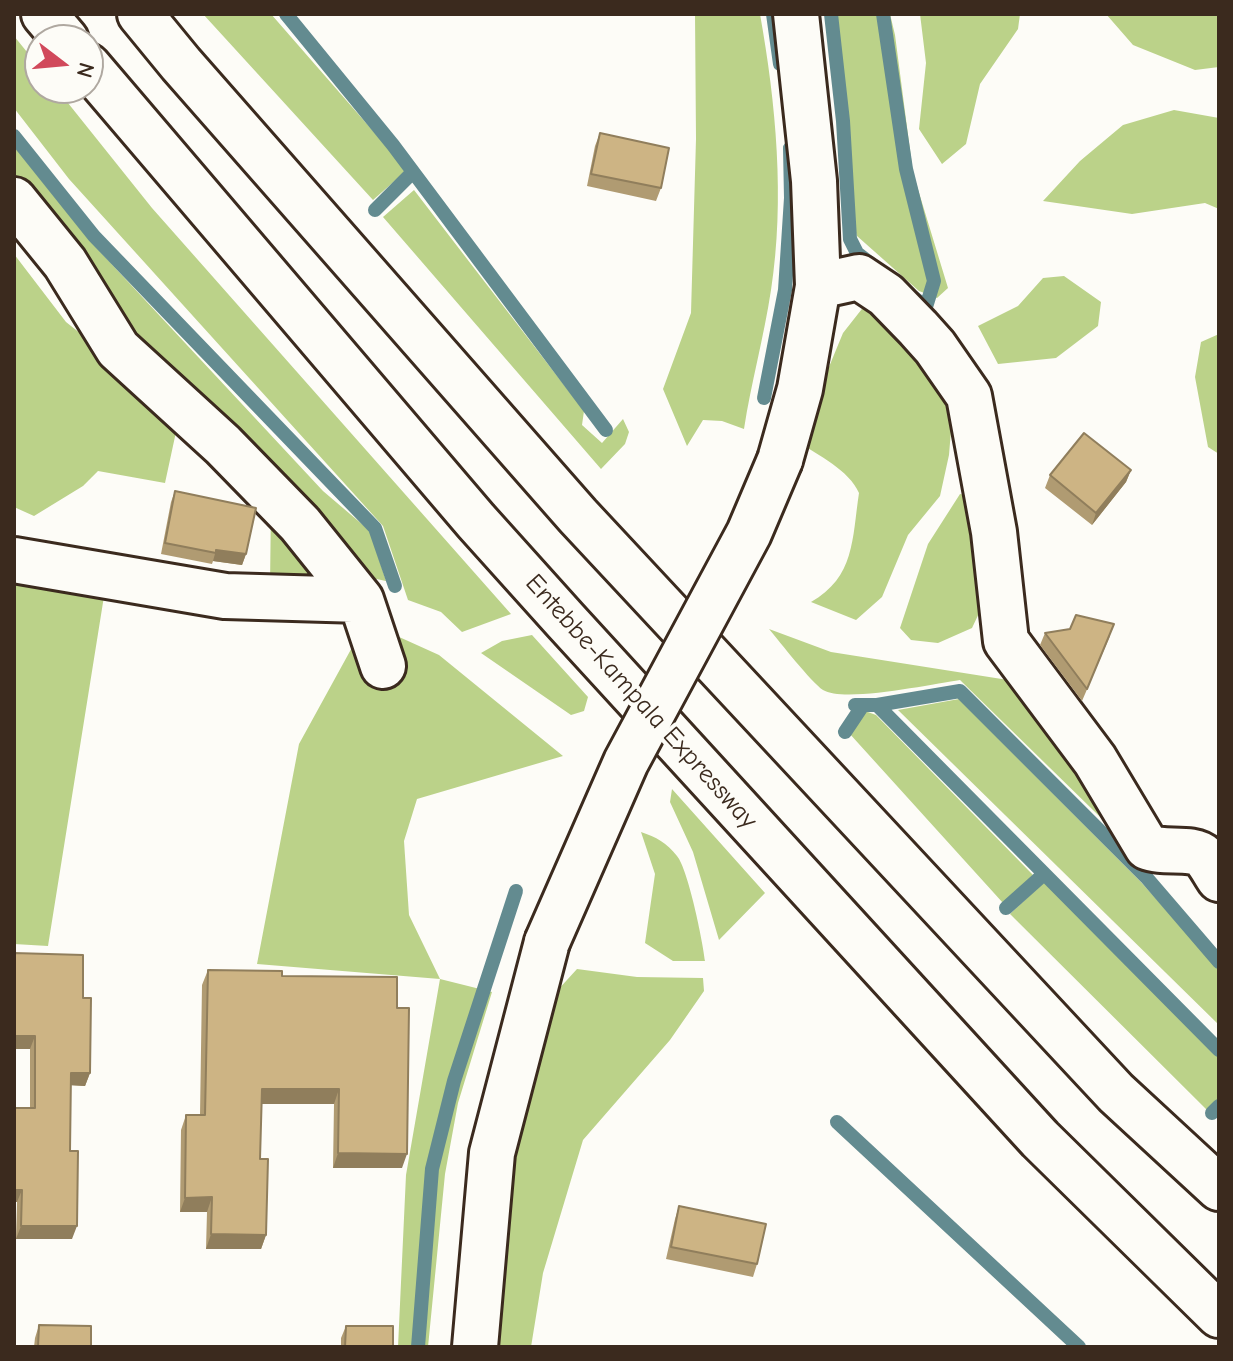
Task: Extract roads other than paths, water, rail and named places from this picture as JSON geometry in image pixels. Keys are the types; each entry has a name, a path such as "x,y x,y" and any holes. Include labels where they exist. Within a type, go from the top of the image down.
{"main road":[{"path":"140,14 557,493 1116,1093 1219,1188"},
{"path":"475,1347 492,1153 547,942 626,762 749,533 780,460 800,389 818,286 814,181 796,14"},
{"name":"Entebbe-Kampala Expressway","path":"104,85 476,521 555,609 1040,1139 1219,1315"},
{"path":"14,200 65,263 118,349 223,445 300,524 361,600 383,666"},
{"path":"818,286 859,277 886,295 935,347 969,396 994,532 1006,641 1095,760 1147,847 1157,852 1198,853 1219,879"},
{"path":"14,560 225,596 361,600"}],"waterway":[{"path":"286,14 393,145 606,430"},
{"path":"773,14 780,64"},
{"path":"831,14 843,121 850,239 857,253 875,267"},
{"path":"883,14 906,169 934,281 926,307 913,297"},
{"path":"14,136 94,236 375,528 395,586"},
{"path":"764,398 785,290 791,198 790,148"},
{"path":"375,210 413,172"},
{"path":"855,705 877,705 960,691 1146,877 1219,962"},
{"path":"845,732 863,705"},
{"path":"877,705 1219,1050"},
{"path":"1006,908 1044,874"},
{"path":"418,1347 432,1169 454,1081 516,891"},
{"path":"1212,1113 1219,1106"},
{"path":"837,1122 1079,1347"}]}
